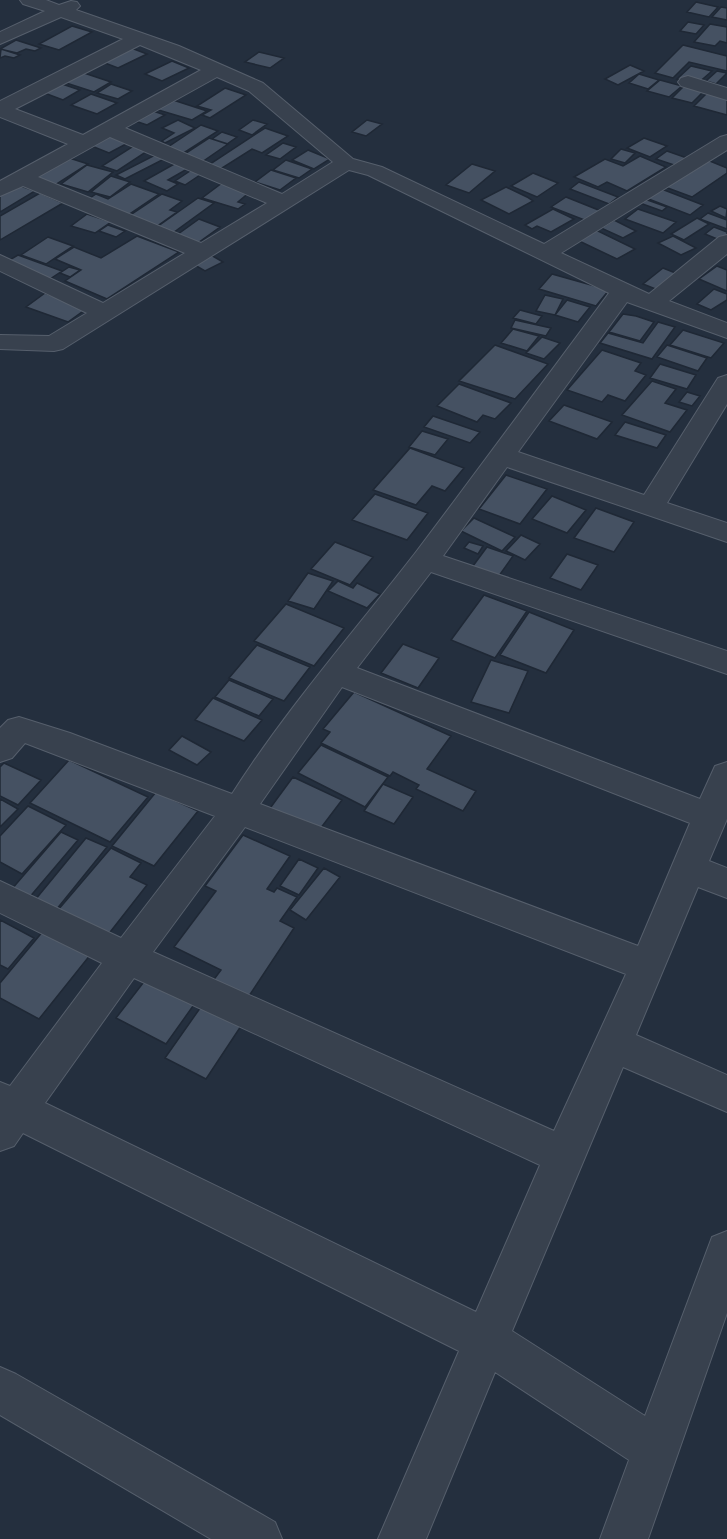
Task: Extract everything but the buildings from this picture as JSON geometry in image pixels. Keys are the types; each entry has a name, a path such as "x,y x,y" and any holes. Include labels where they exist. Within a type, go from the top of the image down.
{"street":[{"path":"29,0 139,38 256,87 346,163 375,171 623,291 727,331"},
{"path":"0,39 83,0"},
{"path":"0,110 139,38"},
{"path":"0,190 217,69"},
{"path":"688,82 727,94"},
{"path":"0,110 85,143"},
{"path":"109,129 283,202"},
{"path":"545,254 727,141"},
{"path":"0,342 54,344 346,163"},
{"path":"22,178 203,252"},
{"path":"652,303 694,272 727,242"},
{"path":"0,262 105,313"},
{"path":"623,291 425,560 336,672 239,810 6,1114 487,1341 656,1450"},
{"path":"650,507 727,383"},
{"path":"501,456 727,532"},
{"path":"425,560 727,663"},
{"path":"336,672 711,817"},
{"path":"0,749 20,729 648,966"},
{"path":"402,1539 564,1156 648,966 727,775"},
{"path":"689,869 727,884"},
{"path":"0,896 127,958 564,1156"},
{"path":"614,1044 727,1094"},
{"path":"624,1539 727,1252"},
{"path":"0,1390 258,1539"}]}
